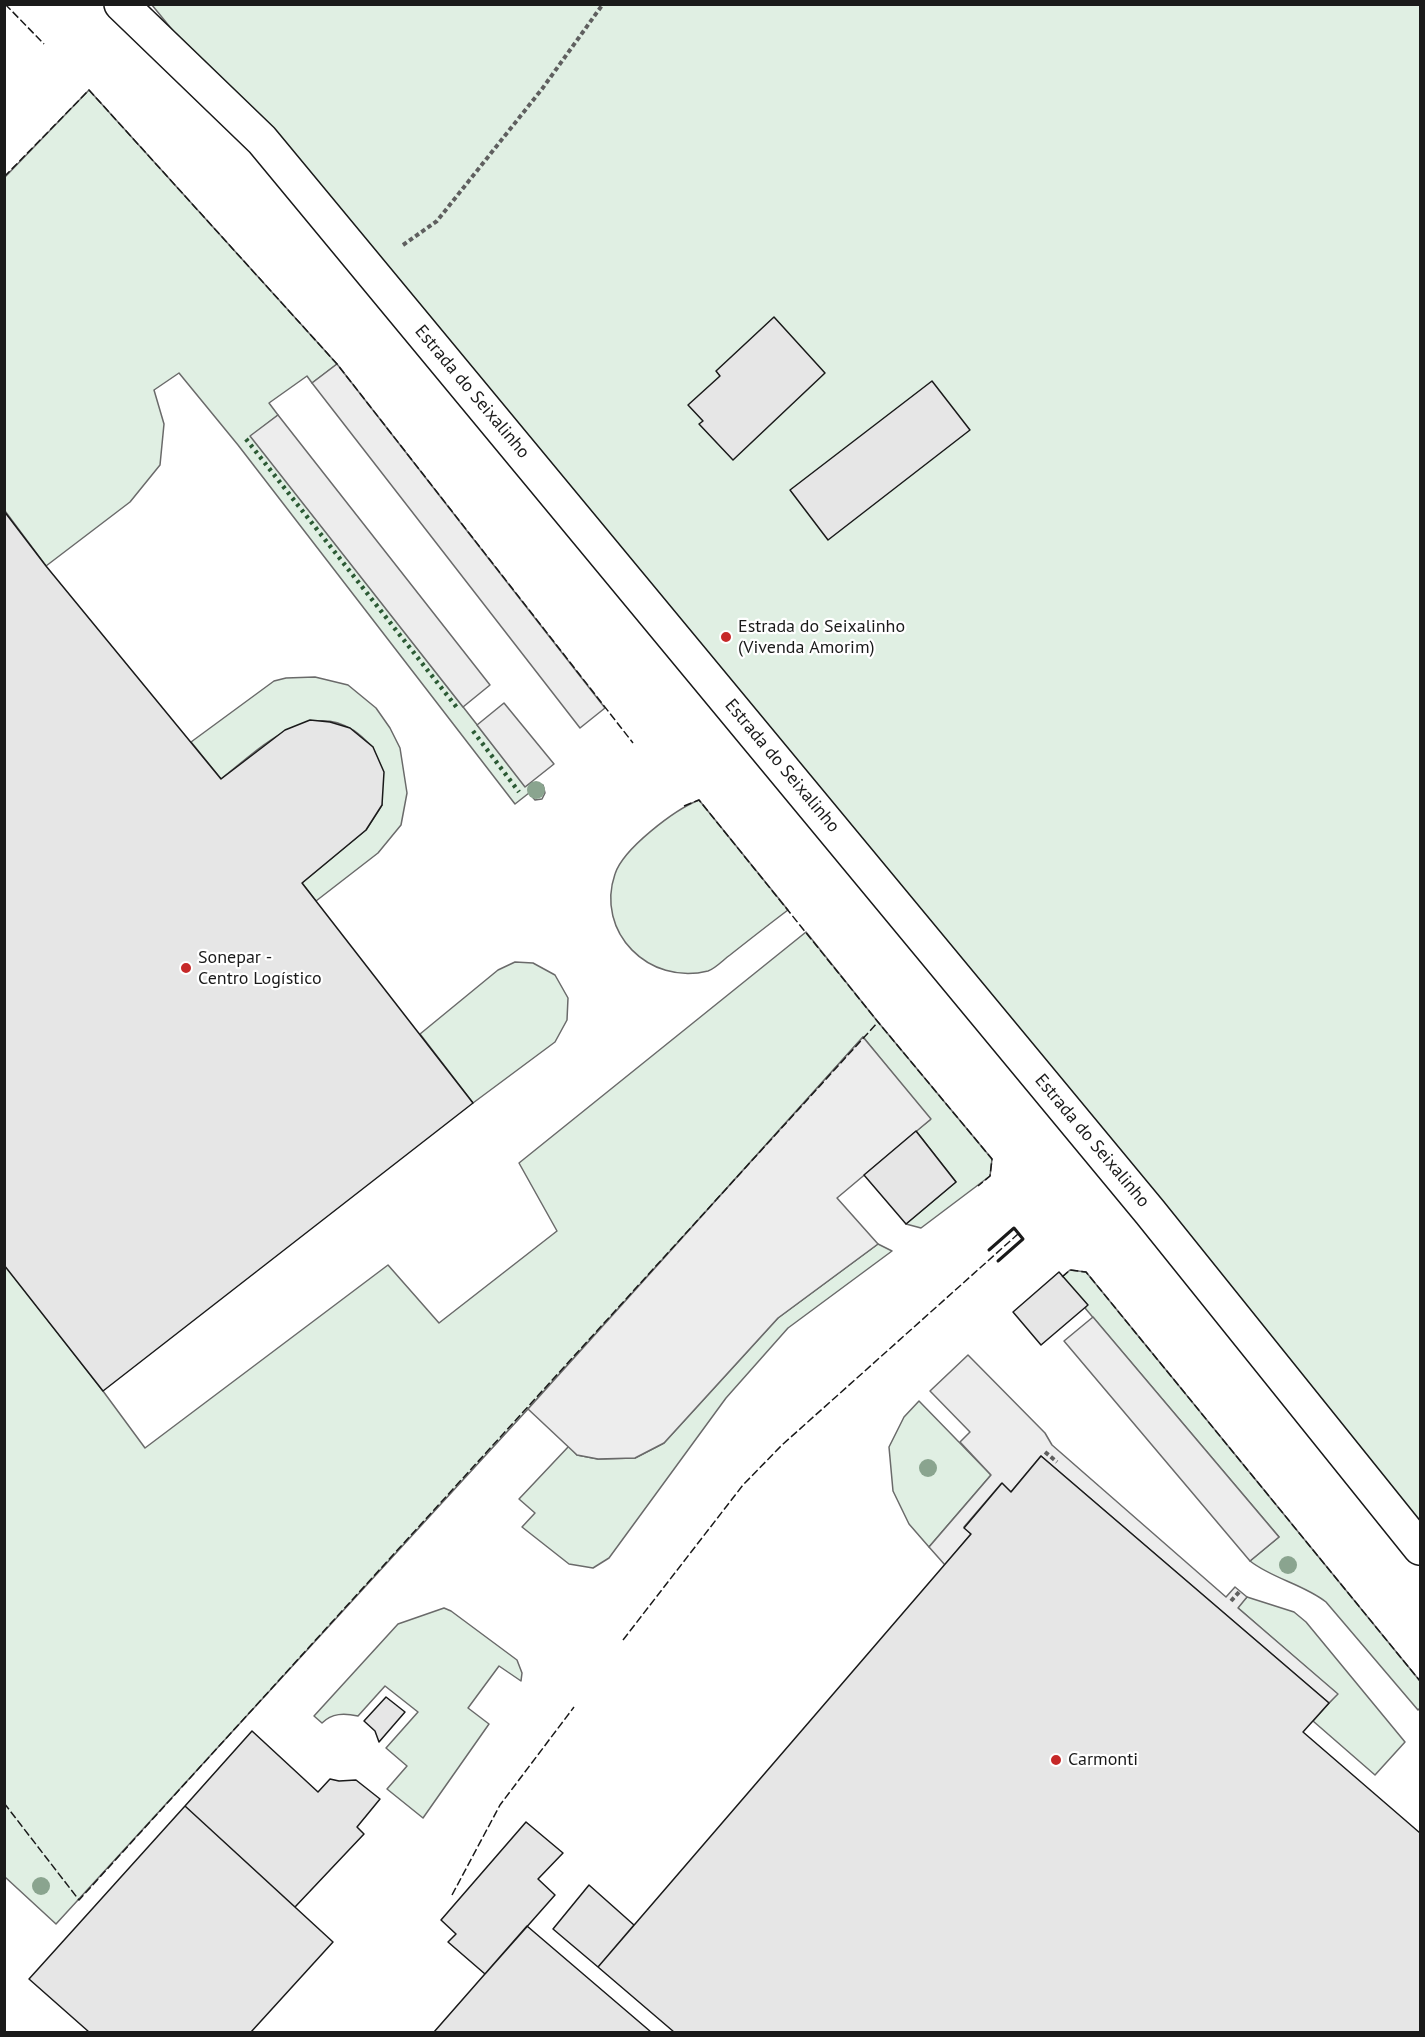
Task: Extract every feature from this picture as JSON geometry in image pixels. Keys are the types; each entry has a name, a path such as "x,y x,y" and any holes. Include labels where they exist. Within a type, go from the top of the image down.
{"street":[{"name":"Estrada do Seixalinho","path":"121,4 262,140 1150,1212 1420,1548"}],"path":[{"path":"369,268 436,221 542,89 603,4"},
{"path":"1045,1452 1057,1462"},
{"path":"1231,1601 1240,1591"}],"green space":[{"path":"152,5 1420,5 1420,1548 262,140"},
{"path":"89,90 337,364 312,383 307,376 269,403 278,415 251,436 525,786 531,783 543,785 545,793 542,799 535,800 529,793 515,804 238,445 179,373 154,390 164,424 160,465 130,502 46,566 5,511 5,177"},
{"path":"315,677 348,685 376,708 400,748 407,793 401,825 378,853 316,901 302,883 366,830 382,805 373,747 351,729 334,722 316,721 299,725 282,733 221,779 191,742 274,681 286,678"},
{"path":"699,800 788,910 713,968 708,971 686,974 666,970 647,962 632,950 620,934 613,916 611,895 615,874 628,853 676,812"},
{"path":"806,932 992,1159 990,1176 921,1228 906,1224 956,1182 916,1131 930,1120 863,1037 528,1409 56,1924 5,1877 5,1265 145,1448 388,1265 439,1323 557,1231 519,1163"},
{"path":"515,962 533,963 555,975 568,998 567,1020 555,1042 473,1103 420,1034 498,970"},
{"path":"878,1244 892,1251 788,1328 726,1398 609,1558 593,1568 569,1564 522,1527 535,1513 519,1499 569,1446 577,1455 598,1459 635,1458 664,1443 778,1318"},
{"path":"1070,1270 1086,1272 1420,1681 1420,1708 1418,1710 1326,1602 1250,1561 1279,1537 1085,1308 1087,1305 1062,1277"},
{"path":"919,1401 991,1475 929,1547 909,1524 893,1491 889,1447 904,1417"},
{"path":"1247,1597 1294,1612 1306,1622 1405,1742 1375,1775 1313,1721 1337,1694 1237,1607"},
{"path":"444,1608 517,1660 522,1673 521,1681 499,1666 468,1708 489,1724 423,1818 387,1789 407,1766 386,1748 418,1712 385,1686 358,1716 338,1715 322,1723 314,1716 398,1624"}],"shaded area":[{"path":"337,364 605,708 580,728 312,383"},
{"path":"278,415 490,685 463,707 250,436"},
{"path":"504,703 554,764 525,787 477,725"},
{"path":"863,1037 931,1119 837,1198 878,1244 778,1318 664,1443 635,1458 598,1459 577,1455 528,1409"},
{"path":"1093,1317 1279,1537 1250,1561 1064,1341"},
{"path":"968,1355 1045,1433 1052,1445 1226,1597 1235,1587 1247,1597 1238,1608 1338,1694 1329,1703 1041,1456 1011,1492 1001,1484 964,1527 971,1534 945,1565 929,1547 991,1475 960,1442 970,1432 930,1391"}],"building":[{"path":"774,317 825,373 733,460 699,424 703,421 688,405 720,376 716,371"},
{"path":"932,381 970,430 828,540 790,490"},
{"name":"Sonepar - Centro Logístico","path":"4,511 46,566 221,779 285,730 310,720 330,722 350,728 373,747 384,772 382,805 366,830 302,883 473,1103 103,1391 4,1265"},
{"path":"916,1131 956,1182 906,1224 864,1175"},
{"path":"1059,1272 1088,1305 1041,1345 1013,1312"},
{"name":"Carmonti","path":"1041,1456 1329,1703 1303,1732 1420,1833 1420,2032 674,2032 598,1967 971,1534 964,1528 1002,1483 1011,1492"},
{"path":"386,1697 405,1712 379,1742 375,1731 364,1721"},
{"path":"252,1731 318,1792 330,1779 356,1780 380,1799 357,1827 364,1834 295,1907 185,1806"},
{"path":"185,1806 333,1942 251,2032 89,2032 29,1979"},
{"path":"526,1822 563,1853 538,1879 555,1895 485,1974 448,1942 456,1934 441,1920"},
{"path":"589,1885 634,1925 598,1967 553,1929"},
{"path":"527,1926 651,2032 434,2032"}],"hedge":[{"path":"246,439 458,709"},
{"path":"473,731 519,792"}],"fence":[{"path":"5,4 44,44"},
{"path":"4,177 89,90 337,364 633,743"},
{"path":"684,806 699,800 992,1159 990,1176 978,1186"},
{"path":"4,1803 79,1900 878,1022"},
{"path":"623,1640 743,1485 782,1445 1018,1234"},
{"path":"1062,1277 1070,1270 1086,1272 1420,1681"},
{"path":"452,1895 500,1805 574,1707"}],"wall":[{"path":"989,1250 1014,1228 1023,1239 998,1261"}],"place":[{"name":"Estrada do Seixalinho (Vivenda Amorim)","path":"726,637"},
{"name":"Sonepar - Centro Logístico","path":"186,968"},
{"name":"Carmonti","path":"1056,1760"}]}
